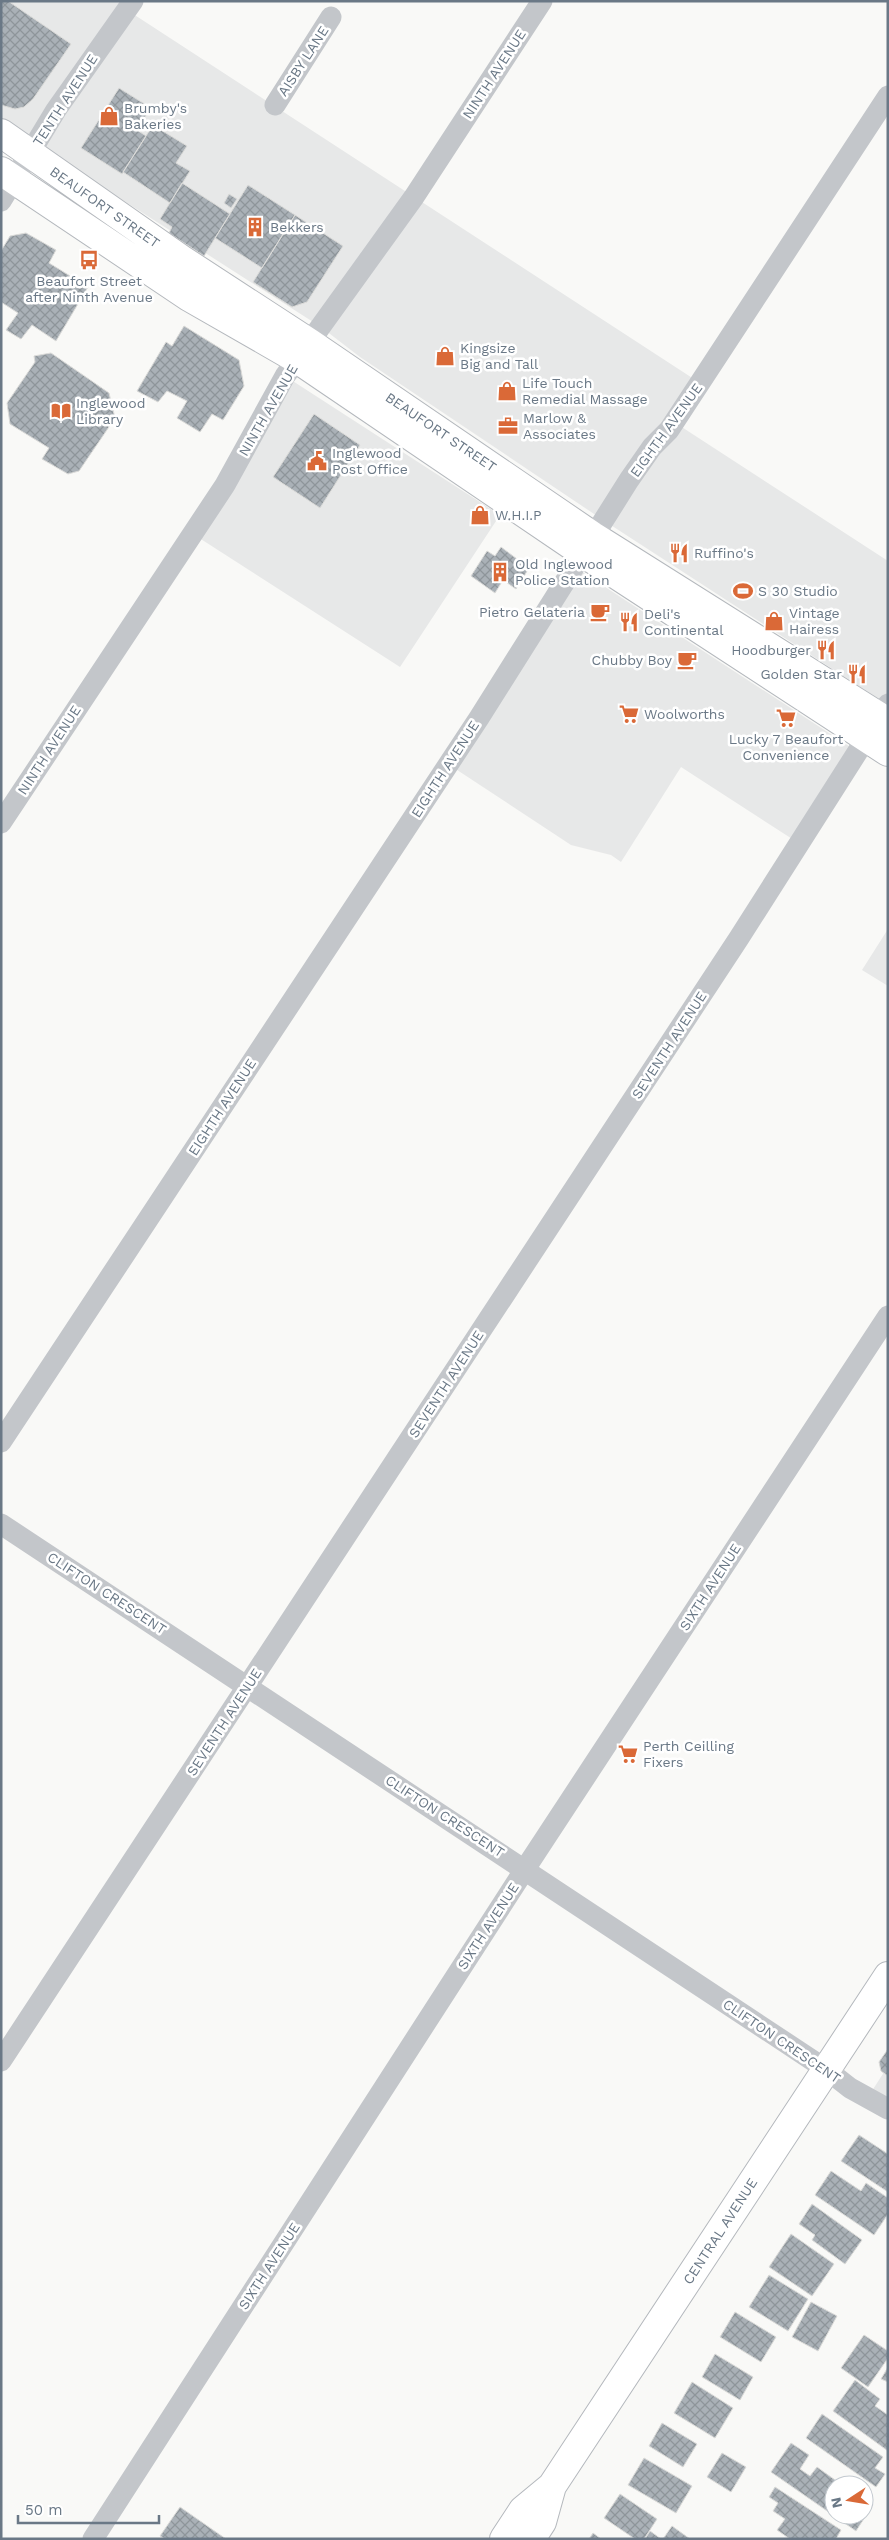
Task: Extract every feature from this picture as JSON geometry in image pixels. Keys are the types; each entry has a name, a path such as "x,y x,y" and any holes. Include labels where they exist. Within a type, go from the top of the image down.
{"main road":[{"name":"BEAUFORT STREET","path":"1,133 181,259 303,351 588,544 882,727"},
{"name":"BEAUFORT STREET","path":"5,184 189,296 303,351"},
{"name":"CENTRAL AVENUE","path":"504,2539 523,2510 552,2486 888,1976"},
{"name":"CENTRAL AVENUE","path":"531,2539 542,2522 552,2486"}],"street":[{"name":"TENTH AVENUE","path":"5,184 30,155 34,144 56,110 133,1"},
{"name":"NINTH AVENUE","path":"1,823 225,485 303,351 414,197 542,1"},
{"name":"AISBY LANE","path":"274,105 332,17"},
{"name":"EIGHTH AVENUE","path":"1,1442 479,718 588,544 652,447 674,422 888,96"},
{"name":"SEVENTH AVENUE","path":"1,2060 734,946 882,727"},
{"name":"SIXTH AVENUE","path":"93,2539 525,1869 888,1316"},
{"name":"CLIFTON CRESCENT","path":"1,1524 525,1869 827,2070 850,2088 888,2109"}],"shaded area":[{"path":"1,1 133,1 127,10 700,383 674,422 888,561 888,705 603,520 360,357 321,327 35,144 1,120"},
{"path":"285,376 500,515 400,667 193,534"},
{"path":"573,566 858,752 800,844 681,767 621,862 611,855 571,845 448,764"},
{"path":"888,929 888,986 862,970"},
{"path":"888,2066 888,2109 868,2097"}],"building":[{"path":"1,1 8,1 71,44 33,99 24,107 15,109 1,105"},
{"path":"119,88 151,108 137,130 146,136 122,174 81,148"},
{"path":"153,125 187,146 176,163 190,171 170,203 123,172"},
{"path":"182,183 230,214 204,256 169,233 172,227 160,219"},
{"name":"Bekkers","path":"248,185 295,215 262,268 215,238"},
{"path":"229,194 237,199 231,208 224,203"},
{"path":"295,215 343,246 307,302 292,307 253,282"},
{"path":"26,233 56,250 49,263 88,287 56,341 32,325 21,339 6,330 18,313 1,302 1,251 10,236"},
{"path":"184,326 239,360 244,386 223,420 212,414 200,432 177,418 187,401 167,391 158,402 137,391 166,342 172,346"},
{"name":"Inglewood Library","path":"51,353 109,393 115,418 79,471 68,474 42,459 49,448 10,424 7,403 35,362 34,356"},
{"name":"Inglewood Post Office","path":"314,414 360,445 320,508 273,477"},
{"name":"Old Inglewood Police Station","path":"501,547 529,568 516,589 503,580 495,593 471,576 487,551 495,556"},
{"path":"888,2049 888,2076 881,2071 879,2062"},
{"path":"859,2135 888,2154 888,2192 841,2161"},
{"path":"831,2171 861,2191 866,2183 888,2198 888,2214 874,2235 815,2195"},
{"path":"812,2204 862,2240 845,2264 812,2240 815,2235 799,2224"},
{"path":"791,2234 834,2264 812,2296 769,2267"},
{"path":"769,2275 808,2299 788,2331 749,2307"},
{"path":"811,2302 837,2316 818,2351 792,2337"},
{"path":"735,2312 776,2337 761,2362 720,2337"},
{"path":"864,2335 888,2351 888,2358 868,2387 841,2368"},
{"path":"715,2354 753,2377 740,2400 702,2377"},
{"path":"888,2367 888,2382 881,2379"},
{"path":"855,2380 880,2399 875,2406 888,2415 888,2451 833,2411"},
{"path":"692,2382 733,2408 715,2438 674,2413"},
{"path":"822,2414 883,2457 875,2468 885,2474 876,2487 874,2486 874,2475 859,2475 806,2438"},
{"path":"662,2423 697,2444 683,2467 649,2446"},
{"path":"791,2443 809,2455 800,2469 810,2476 817,2467 828,2475 824,2475 824,2509 771,2472"},
{"path":"722,2453 746,2467 731,2492 707,2477"},
{"path":"644,2458 692,2486 676,2513 628,2485"},
{"path":"775,2487 824,2519 824,2525 833,2525 841,2530 836,2539 790,2539 777,2530 785,2519 773,2511 778,2503 769,2497"},
{"path":"620,2494 657,2519 644,2539 635,2539 604,2518"},
{"path":"180,2507 226,2539 165,2539 160,2536"},
{"path":"847,2525 860,2525 856,2531"},
{"path":"672,2526 690,2539 663,2539"},
{"path":"650,2531 661,2539 645,2539"},
{"path":"593,2533 601,2539 589,2539"}],"place":[{"name":"Brumby's Bakeries","path":"109,116"},
{"name":"Bekkers","path":"255,227"},
{"name":"Beaufort Street after Ninth Avenue","path":"89,260"},
{"name":"Kingsize Big and Tall","path":"445,356"},
{"name":"Life Touch Remedial Massage","path":"507,391"},
{"name":"Inglewood Library","path":"61,411"},
{"name":"Marlow & Associates","path":"508,426"},
{"name":"Inglewood Post Office","path":"317,461"},
{"name":"W.H.I.P","path":"480,515"},
{"name":"Ruffino's","path":"679,553"},
{"name":"Old Inglewood Police Station","path":"500,572"},
{"name":"S 30 Studio","path":"743,591"},
{"name":"Pietro Gelateria","path":"600,612"},
{"name":"Vintage Hairess","path":"774,621"},
{"name":"Deli's Continental","path":"629,622"},
{"name":"Hoodburger","path":"826,650"},
{"name":"Chubby Boy","path":"687,660"},
{"name":"Golden Star","path":"857,674"},
{"name":"Woolworths","path":"629,714"},
{"name":"Lucky 7 Beaufort Convenience","path":"786,718"},
{"name":"Perth Ceilling Fixers","path":"628,1754"}]}
